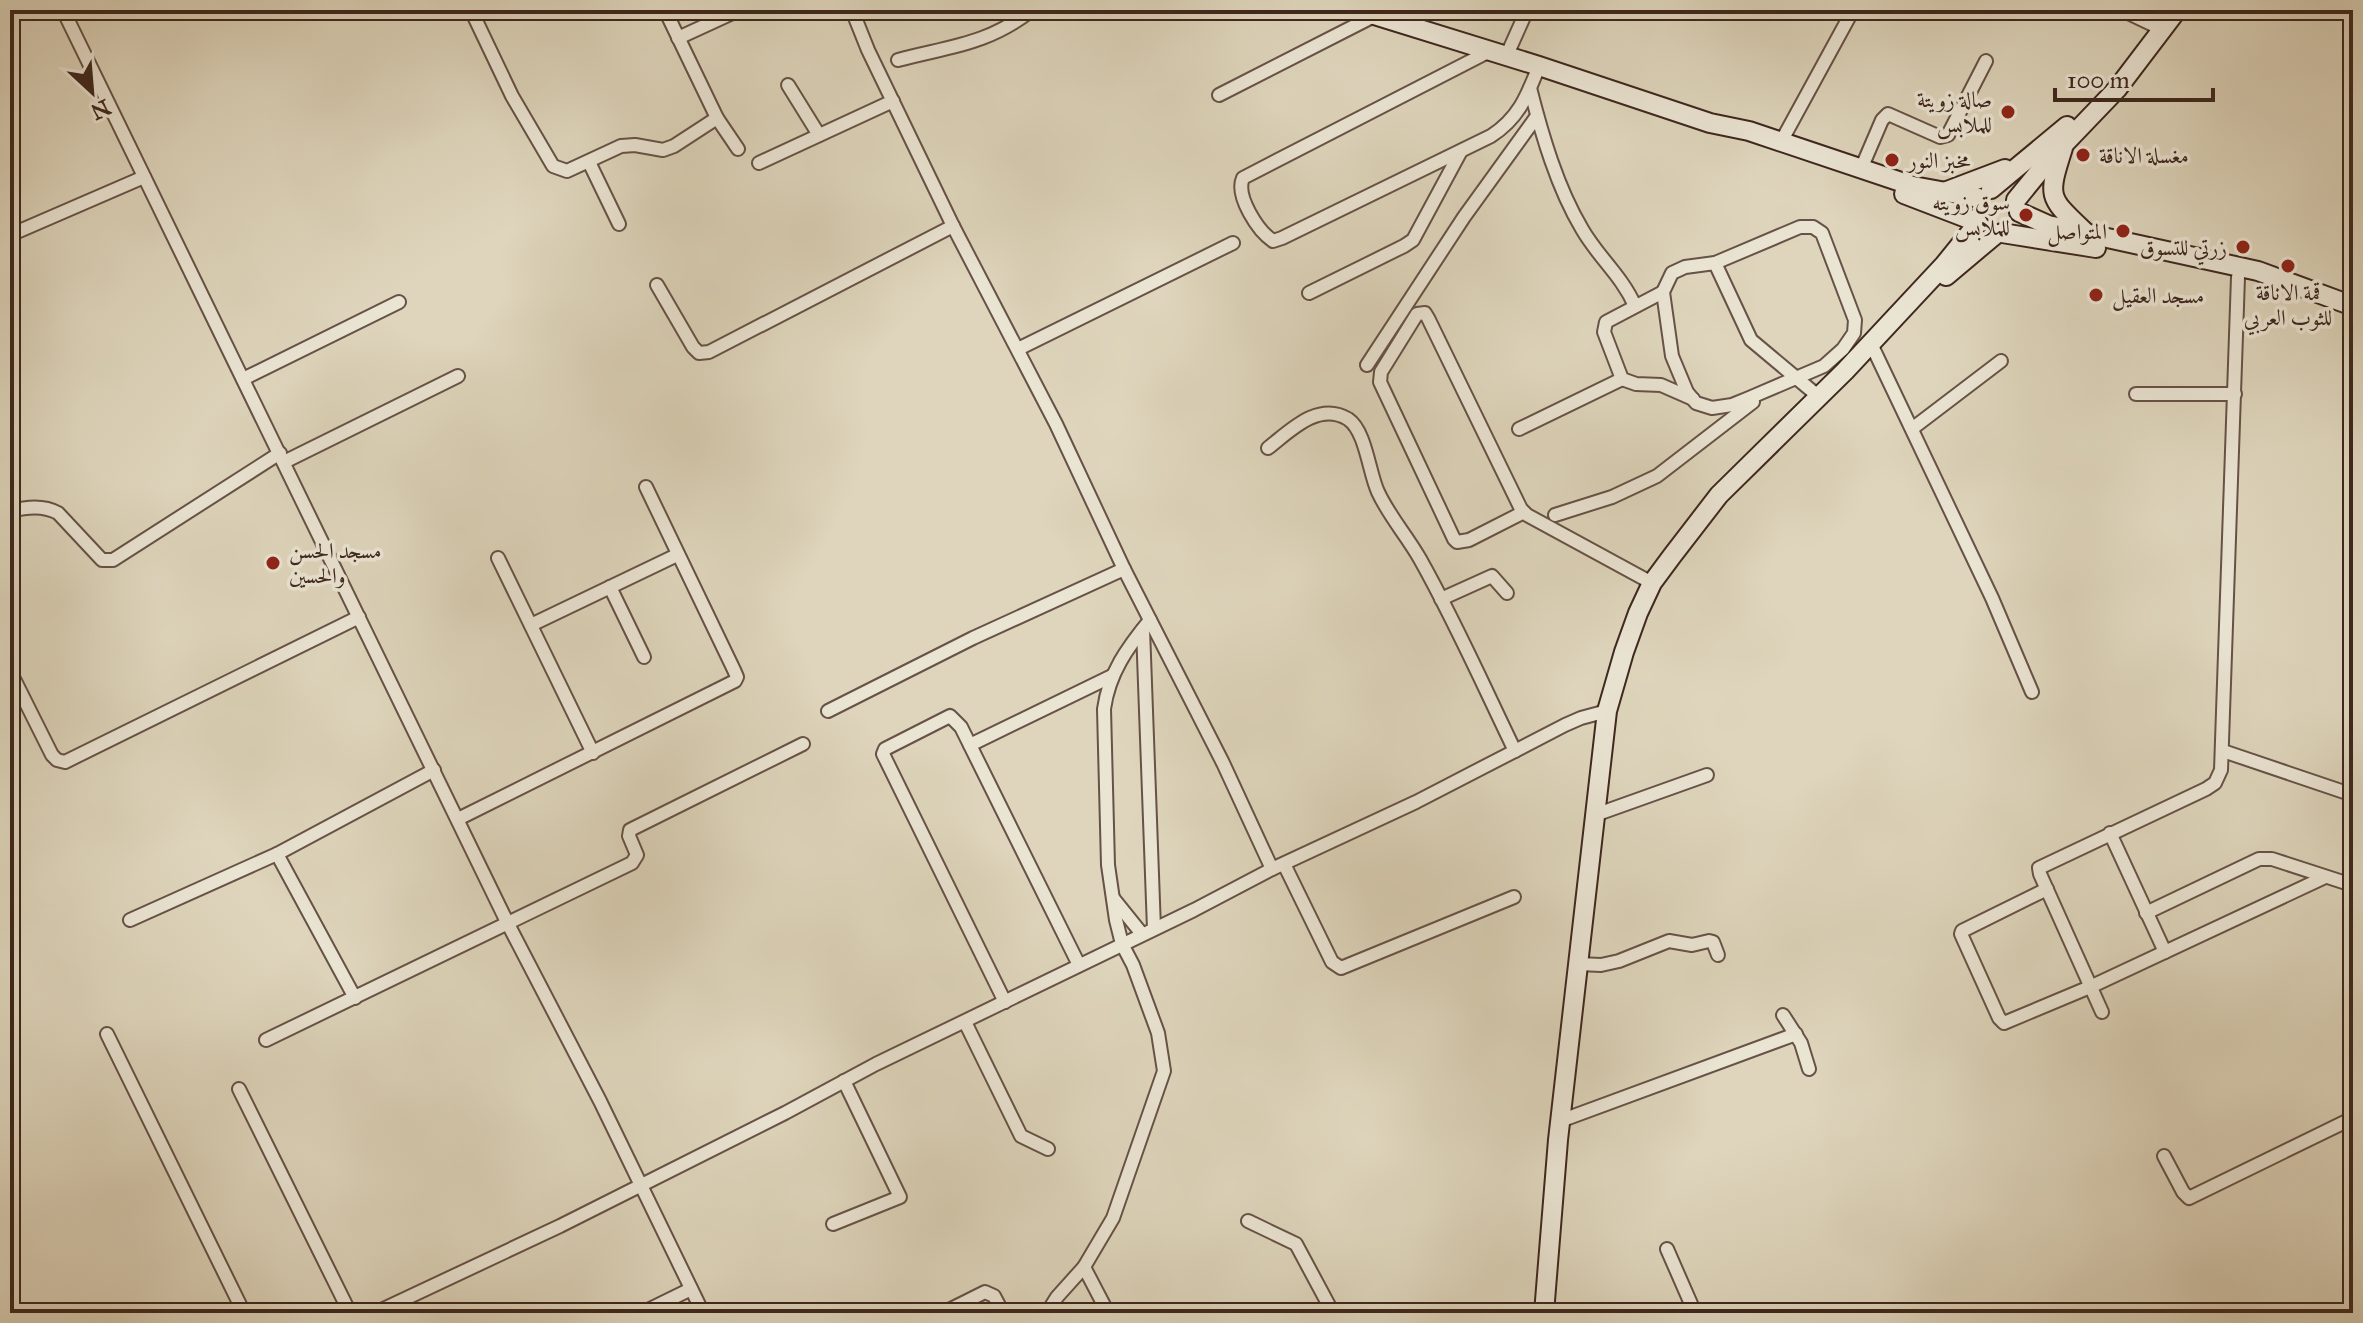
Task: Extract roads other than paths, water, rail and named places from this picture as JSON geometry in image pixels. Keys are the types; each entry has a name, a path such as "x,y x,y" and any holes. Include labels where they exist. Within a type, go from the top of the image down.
{"main road":[{"path":"1544,1313 1560,1121 1607,711 1624,652 1652,583 1719,495 1818,396 1956,268 1999,233 2012,227 2018,206 2064,145 2133,69 2177,10"},
{"path":"1366,13 1710,123 1735,127 1942,192 1985,194 2003,190 2038,222 2258,271 2353,306"},
{"path":"1977,223 1974,212 1985,194 2133,69"},
{"path":"1710,123 1744,141 1911,196 1977,223 1986,231 2083,245 2260,282 2283,282"},
{"path":"2064,145 2052,182 2052,194 2059,207 2087,234"},
{"path":"1942,192 1989,176 2033,155"},
{"path":"1845,371 1944,265 1977,223"}],"street":[{"path":"63,10 508,924 642,1184 703,1313"},
{"path":"471,10 512,96 553,166 567,171 621,146 663,150 717,118"},
{"path":"665,10 717,118 738,149"},
{"path":"678,38 739,10"},
{"path":"852,10 868,50 953,226 1056,424 1124,569 1146,625 1332,962 1341,968 1514,897"},
{"path":"898,60 969,45 989,37 1032,10"},
{"path":"1527,10 1497,54 1254,170 1243,178 1241,191 1260,228 1273,241 1461,151 1508,125 1539,66"},
{"path":"1781,142 1853,10"},
{"path":"2122,10 2164,30"},
{"path":"1219,95 1366,13"},
{"path":"1861,169 1882,120 1888,114 1894,114 1940,137 1948,135 1986,61"},
{"path":"788,85 819,135"},
{"path":"1530,88 1561,184 1577,219 1593,245 1618,275 1635,306"},
{"path":"759,163 893,101"},
{"path":"1367,365 1464,217 1537,116"},
{"path":"1309,293 1413,240 1461,151"},
{"path":"589,162 619,224"},
{"path":"10,235 144,177"},
{"path":"657,285 693,347 699,353 709,352 953,226"},
{"path":"1800,227 1813,227 1822,233 1855,320 1854,333 1843,349 1824,366 1732,405 1712,408 1696,403 1672,356 1663,292 1672,273 1685,267 1715,263 1800,227"},
{"path":"1018,349 1233,243"},
{"path":"1715,263 1751,340 1818,396"},
{"path":"2102,1012 2039,868 2215,783 2221,770 2238,277"},
{"path":"1622,379 1604,325 1663,292"},
{"path":"243,379 399,302"},
{"path":"1524,512 1469,540 1457,542 1454,539 1380,382 1381,372 1417,314 1425,313 1428,318 1480,429 1524,512 1652,583"},
{"path":"1873,348 1992,598 2032,692"},
{"path":"1913,428 2001,361"},
{"path":"10,511 28,507 52,509 102,560 113,560 282,457 458,376"},
{"path":"1519,429 1622,379 1636,384 1661,385 1693,399"},
{"path":"1555,515 1612,497 1657,476 1768,390"},
{"path":"2136,394 2235,394"},
{"path":"1268,448 1308,419 1322,413 1341,416 1352,422 1370,462 1377,491 1419,557 1515,751"},
{"path":"458,819 732,684 737,677 646,487"},
{"path":"531,625 677,555"},
{"path":"498,558 593,753"},
{"path":"828,711 973,638 1124,569"},
{"path":"1441,599 1492,576 1507,593"},
{"path":"610,587 644,657"},
{"path":"10,671 52,755 65,762 359,617"},
{"path":"1047,1313 1084,1267 1113,1218 1164,1071 1158,1033 1122,944 1108,865 1104,709 1112,676 1124,651 1146,625"},
{"path":"1146,625 1148,932"},
{"path":"970,745 1112,676"},
{"path":"375,1313 642,1184 1278,866 1581,718 1607,711"},
{"path":"1005,1002 883,754 885,749 950,716 955,718 970,745 1079,965"},
{"path":"266,1040 632,863 637,855 629,836 630,830 803,744"},
{"path":"2223,751 2353,795"},
{"path":"130,920 277,854 434,770"},
{"path":"1595,815 1707,775"},
{"path":"2110,833 2165,952"},
{"path":"277,854 355,998"},
{"path":"2146,913 2259,859 2272,859 2346,883"},
{"path":"2047,889 1962,931 1962,940 2004,1023 2090,987 2325,877"},
{"path":"1113,898 1148,932"},
{"path":"1579,964 1601,965 1619,961 1674,941 1692,945 1713,942 1718,955"},
{"path":"1783,1015 1805,1052 1809,1069"},
{"path":"965,1022 1021,1136 1048,1149"},
{"path":"107,1034 244,1313"},
{"path":"1560,1121 1796,1034"},
{"path":"833,1224 900,1197 844,1081"},
{"path":"239,1089 350,1313"},
{"path":"2164,1156 2189,1198 2353,1118"},
{"path":"1248,1221 1296,1244 1333,1313"},
{"path":"1667,1249 1695,1313"},
{"path":"1084,1267 1108,1313"},
{"path":"642,1313 691,1289"},
{"path":"943,1313 985,1292 994,1296 1003,1313"}],"place":[{"name":"صالة زويتة للملابس","path":"2008,112"},
{"name":"مغسلة الاناقة","path":"2083,155"},
{"name":"مخبز النور","path":"1892,160"},
{"name":"سوق زويته للملابس","path":"2026,215"},
{"name":"المتواصل","path":"2123,231"},
{"name":"زرتي للتسوق","path":"2243,247"},
{"name":"قمة الاناقة للثوب العربي","path":"2288,266"},
{"name":"مسجد العقيل","path":"2096,295"},
{"name":"مسجد الحسن والحسين","path":"273,563"}]}
